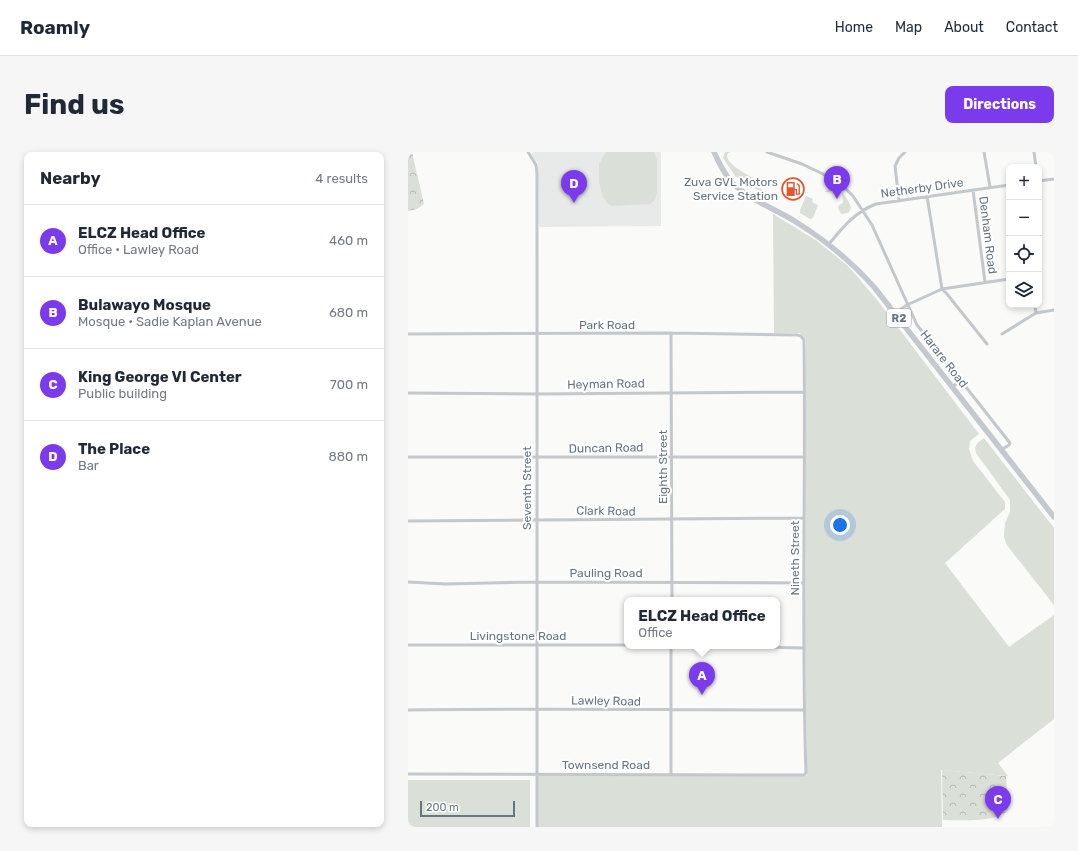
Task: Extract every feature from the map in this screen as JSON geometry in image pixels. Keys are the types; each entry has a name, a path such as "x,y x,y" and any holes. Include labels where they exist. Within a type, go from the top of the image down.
{"highway":[{"name":"Harare Road","path":"714,152 728,178 742,191 769,208 795,221 829,244 858,269 895,313 1054,518"}],"street":[{"name":"Seventh Street","path":"529,152 536,165 537,174 537,827"},
{"path":"767,152 802,164 824,174 850,193 872,225 917,325 1010,443 1001,450"},
{"path":"899,201 895,166 899,158 905,152"},
{"path":"984,152 990,187"},
{"path":"1034,152 1036,164"},
{"path":"1042,181 1054,179"},
{"name":"Netherby Drive","path":"829,244 849,220 863,210 876,204 1006,185"},
{"name":"Denham Road","path":"973,190 985,282"},
{"path":"927,196 942,290 947,294 987,344"},
{"path":"895,313 907,305 942,290 1006,279"},
{"path":"1035,308 1036,313"},
{"path":"1002,334 1036,313 1054,310"},
{"name":"Park Road","path":"408,334 671,333 796,335 801,336 804,340"},
{"name":"Eighth Street","path":"671,333 672,597"},
{"name":"Nineth Street","path":"804,340 804,710 806,773 804,775"},
{"path":"952,387 960,380"},
{"name":"Heyman Road","path":"408,393 536,394 804,392"},
{"name":"Duncan Road","path":"408,457 804,457"},
{"name":"Clark Road","path":"408,521 804,518"},
{"name":"Pauling Road","path":"408,582 445,584 536,582 804,583"},
{"name":"Livingstone Road","path":"408,645 624,645"},
{"path":"780,647 804,648"},
{"path":"671,774 672,649"},
{"name":"Lawley Road","path":"408,710 536,708 804,710"},
{"name":"Townsend Road","path":"408,774 804,775"}],"shaded area":[{"path":"533,152 661,152 661,226 539,227 538,164 531,154"}],"green space":[{"path":"408,152 412,152 424,204 417,209 408,211"},
{"path":"606,152 654,152 657,160 657,192 655,200 650,204 612,206 607,203 603,197 599,182 599,164"},
{"path":"725,152 731,152 728,153 727,156 731,163 755,179 752,184 774,196 773,200 735,176 723,158"},
{"path":"833,188 839,190 847,198 851,208 848,213 841,214 838,208 839,205 843,203 842,194 836,190 824,192"},
{"path":"806,196 813,199 812,202 818,205 813,218 810,219 800,213"},
{"path":"773,214 817,241 849,267 878,301 979,434 970,441 969,449 973,461 1005,502 1005,509 945,563 1009,647 1054,615 1054,719 998,763 1008,776 941,770 942,827 536,827 537,774 807,776 805,642 806,339 800,333 774,333"},
{"path":"984,438 1054,528 1054,605 1006,544 1004,536 1005,523 1010,512 1010,500 976,453 975,448 977,444"},
{"path":"942,770 1006,776 1008,810 995,817 987,819 943,820"},
{"path":"408,780 530,780 530,827 408,827"}],"place":[{"name":"Zuva GVL Motors Service Station","path":"793,189"},
{"name":"Bulawayo Mosque","path":"837,199"},
{"name":"The Place","path":"574,203"},
{"name":"ELCZ Head Office","path":"702,695"},
{"name":"King George VI Center","path":"998,819"}]}
